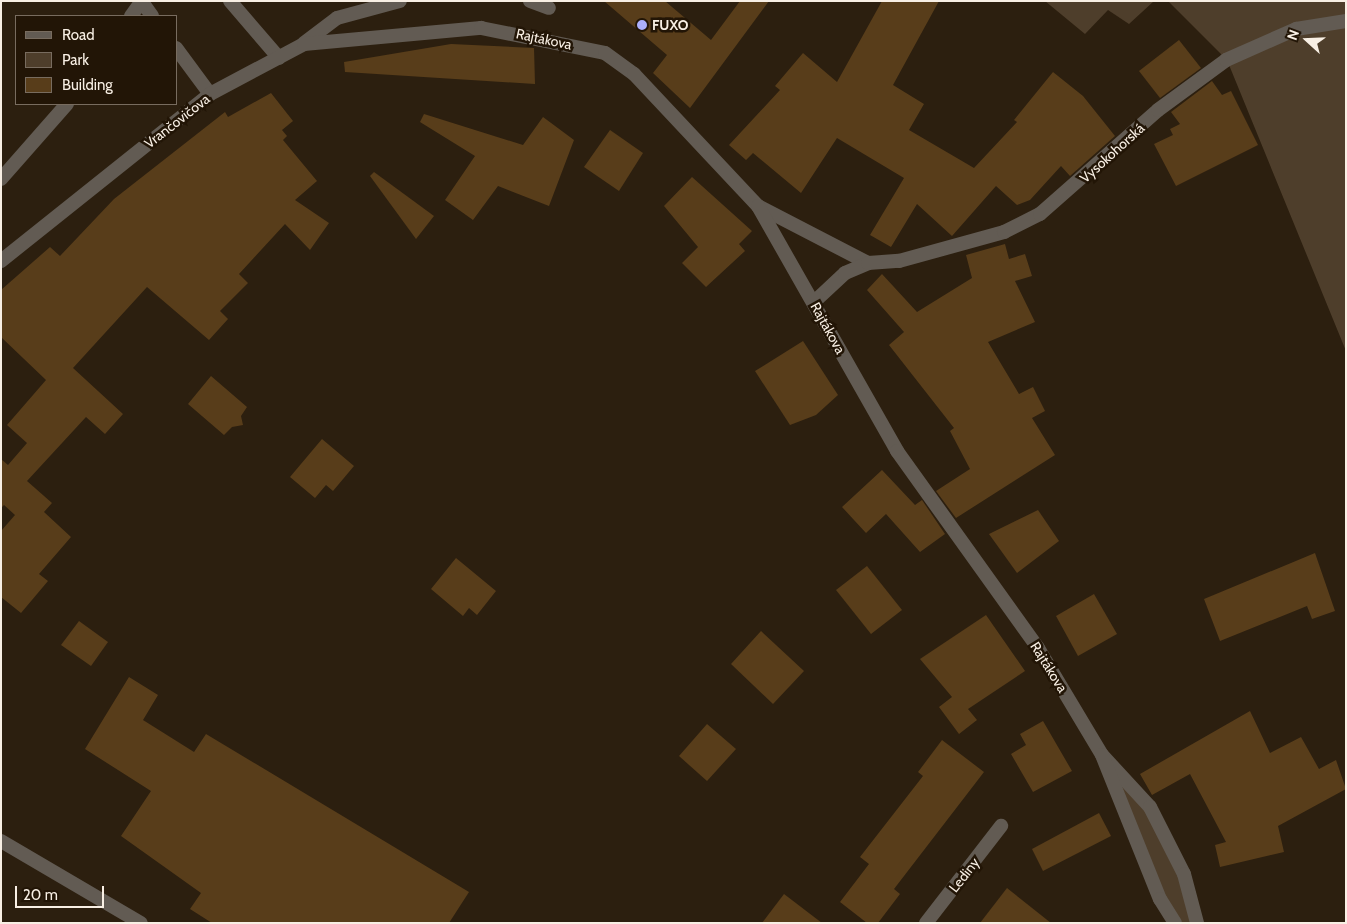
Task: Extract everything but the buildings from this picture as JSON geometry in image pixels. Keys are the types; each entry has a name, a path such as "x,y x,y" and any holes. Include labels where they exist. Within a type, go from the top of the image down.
{"street":[{"path":"230,1 279,58"},
{"path":"304,44 337,18 400,1"},
{"path":"530,1 549,8"},
{"path":"132,15 142,2 151,15"},
{"name":"Vysokohorská","path":"814,302 845,273 868,263 899,261 1004,232 1040,214 1172,98 1226,60 1296,29 1346,21"},
{"name":"Rajtákova","path":"279,58 304,44 481,28 605,53 634,74 758,206 897,451 1038,648 1102,756 1160,899 1175,923"},
{"path":"178,51 210,94"},
{"name":"Vrančovičova","path":"1,261 210,94 279,58"},
{"path":"1,179 66,105"},
{"path":"758,206 868,263"},
{"path":"1102,756 1150,807 1184,874 1197,923"},
{"name":"Lediny","path":"926,923 1001,826"},
{"path":"1,841 141,923"}],"green space":[{"path":"1045,1 1154,1 1129,24 1108,10 1085,34"},
{"path":"1168,1 1346,1 1346,351 1227,60"},
{"path":"1102,755 1150,807 1197,923 1175,923"}],"place":[{"name":"FUXO","path":"642,25"}]}
